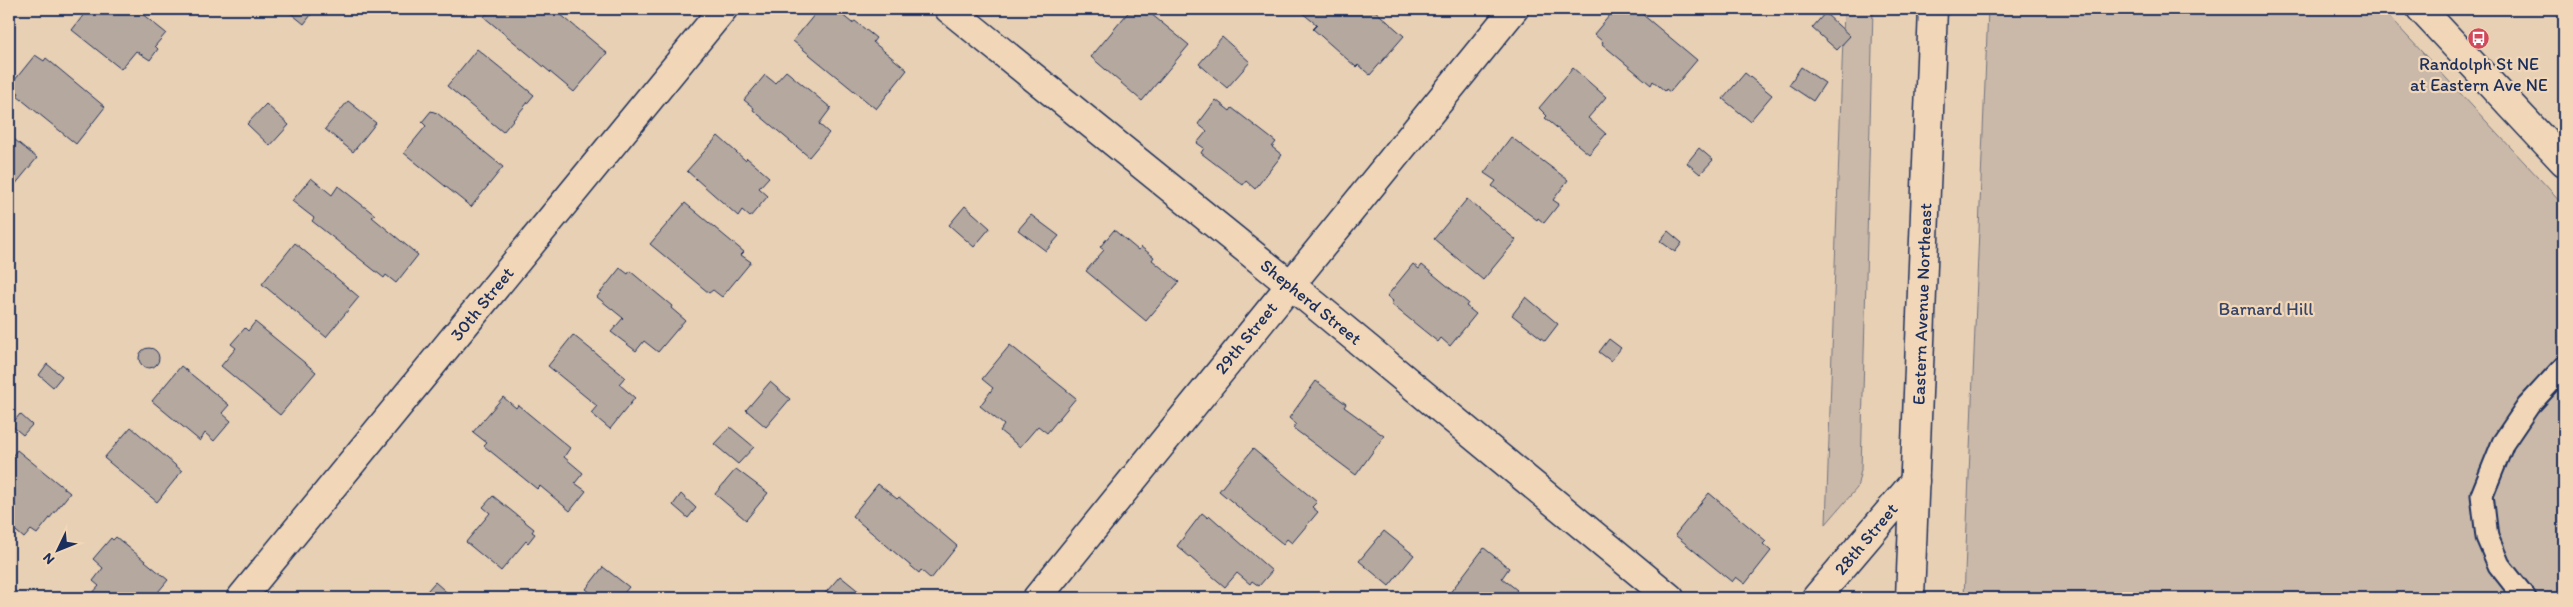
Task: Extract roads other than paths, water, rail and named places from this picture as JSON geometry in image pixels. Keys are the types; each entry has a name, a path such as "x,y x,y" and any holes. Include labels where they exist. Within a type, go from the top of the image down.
{"street":[{"name":"30th Street","path":"241,598 723,9"},
{"name":"Shepherd Street","path":"949,9 1290,284 1670,598"},
{"name":"29th Street","path":"1037,598 1514,9"},
{"name":"Eastern Avenue Northeast","path":"1910,598 1933,9"},
{"path":"2421,9 2564,162"},
{"name":"28th Street","path":"1816,598 1915,480"}],"lane":[{"path":"2525,598 2499,565 2487,537 2482,495 2502,443 2528,406 2564,367"}],"place":[{"name":"Randolph St NE at Eastern Ave NE","path":"2479,39"}],"park label":[{"name":"Barnard Hill","path":"2266,309"}]}
